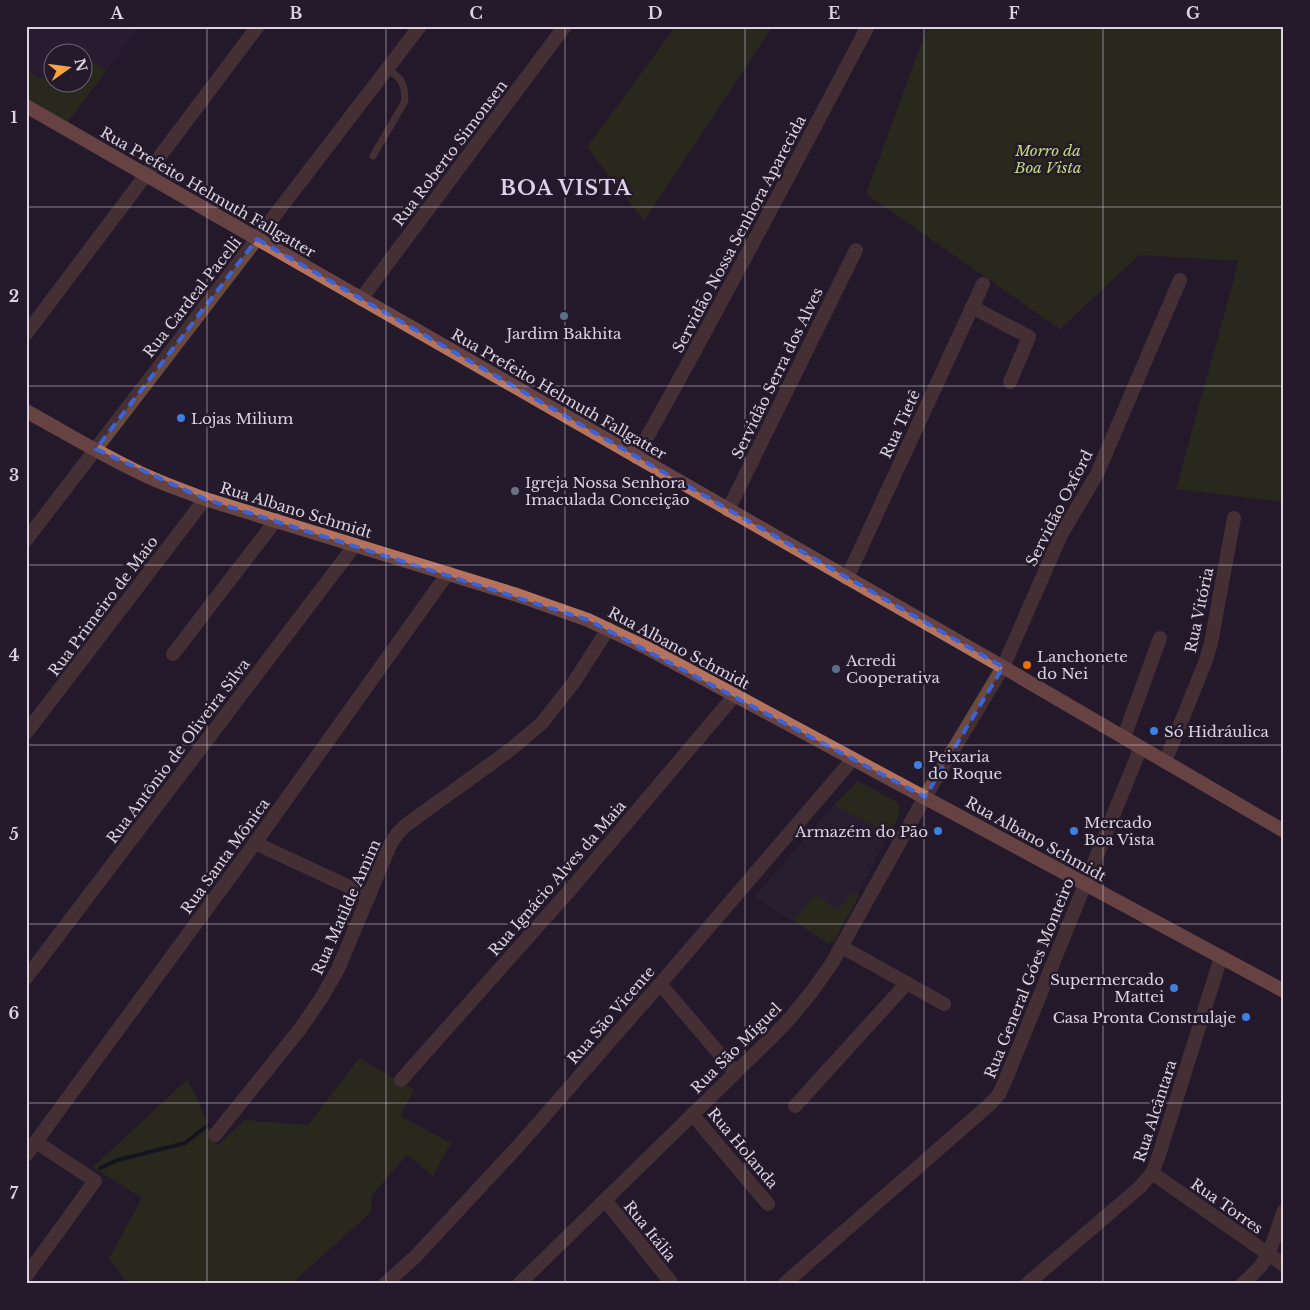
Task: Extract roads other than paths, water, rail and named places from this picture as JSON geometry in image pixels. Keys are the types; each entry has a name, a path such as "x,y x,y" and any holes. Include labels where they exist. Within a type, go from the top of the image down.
{"main road":[{"name":"Rua Prefeito Helmuth Fallgatter","path":"26,106 1003,667 1284,831"},
{"name":"Rua Albano Schmidt","path":"26,412 150,477 205,499 517,595 608,629 735,695 1284,991"}],"street":[{"path":"26,334 258,26"},
{"name":"Rua Cardeal Pacelli","path":"26,540 420,26"},
{"name":"Rua Roberto Simonsen","path":"361,299 565,26"},
{"name":"Servidão Nossa Senhora Aparecida","path":"636,457 749,251 868,26"},
{"name":"Servidão Serra dos Alves","path":"728,510 856,250"},
{"name":"Servidão Oxford","path":"925,797 1003,667 1058,541 1097,474 1180,280"},
{"name":"Rua Tietê","path":"847,578 983,284"},
{"path":"972,307 1030,337 1010,382"},
{"name":"Rua Primeiro de Maio","path":"26,733 205,499"},
{"name":"Rua Vitória","path":"1165,762 1211,643 1234,518"},
{"path":"173,654 276,520"},
{"name":"Rua Antônio de Oliveira Silva","path":"26,978 355,545"},
{"name":"Rua Santa Mônica","path":"26,1155 255,843 448,573"},
{"name":"Rua Matilde Amim","path":"215,1135 300,1029 320,1000 338,969 390,845 397,834 406,825 510,750 542,723 574,682 608,629"},
{"path":"1124,737 1160,638"},
{"name":"Rua Ignácio Alves da Maia","path":"401,1080 576,883 735,695"},
{"name":"Rua General Góes Monteiro","path":"784,1284 989,1105 999,1094 1142,748"},
{"name":"Rua São Vicente","path":"386,1284 416,1256 513,1151 660,984 853,759"},
{"name":"Rua São Miguel","path":"519,1284 736,1072 792,1016 814,990 842,947 925,797"},
{"path":"255,843 369,896"},
{"path":"842,947 944,1004"},
{"name":"Rua Alcântara","path":"1027,1284 1140,1187 1152,1173 1221,958"},
{"path":"795,1106 907,983"},
{"path":"660,984 736,1072"},
{"name":"Rua Holanda","path":"692,1114 768,1204"},
{"path":"26,1276 95,1181 36,1142"},
{"name":"Rua Torres","path":"1152,1173 1284,1266"},
{"name":"Rua Itália","path":"605,1200 670,1281"},
{"path":"1242,1284 1252,1276 1268,1254 1284,1211"}],"lane":[{"path":"373,156 405,101 404,88 400,79 388,69"}],"waterway":[{"path":"100,1168 118,1160 185,1143 208,1125"}],"place":[{"name":"Jardim Bakhita","path":"564,316"},
{"name":"Lojas Milium","path":"181,418"},
{"name":"Igreja Nossa Senhora Imaculada Conceição","path":"515,491"},
{"name":"Lanchonete do Nei","path":"1027,665"},
{"name":"Acredi Cooperativa","path":"836,669"},
{"name":"Só Hidráulica","path":"1154,731"},
{"name":"Peixaria do Roque","path":"918,765"},
{"name":"Armazém do Pão","path":"938,831"},
{"name":"Mercado Boa Vista","path":"1074,831"},
{"name":"Supermercado Mattei","path":"1174,988"},
{"name":"Casa Pronta Construlaje","path":"1246,1017"}],"district":[{"name":"BOA VISTA","path":"566,188"}],"park label":[{"name":"Morro da Boa Vista","path":"1048,158"}]}
